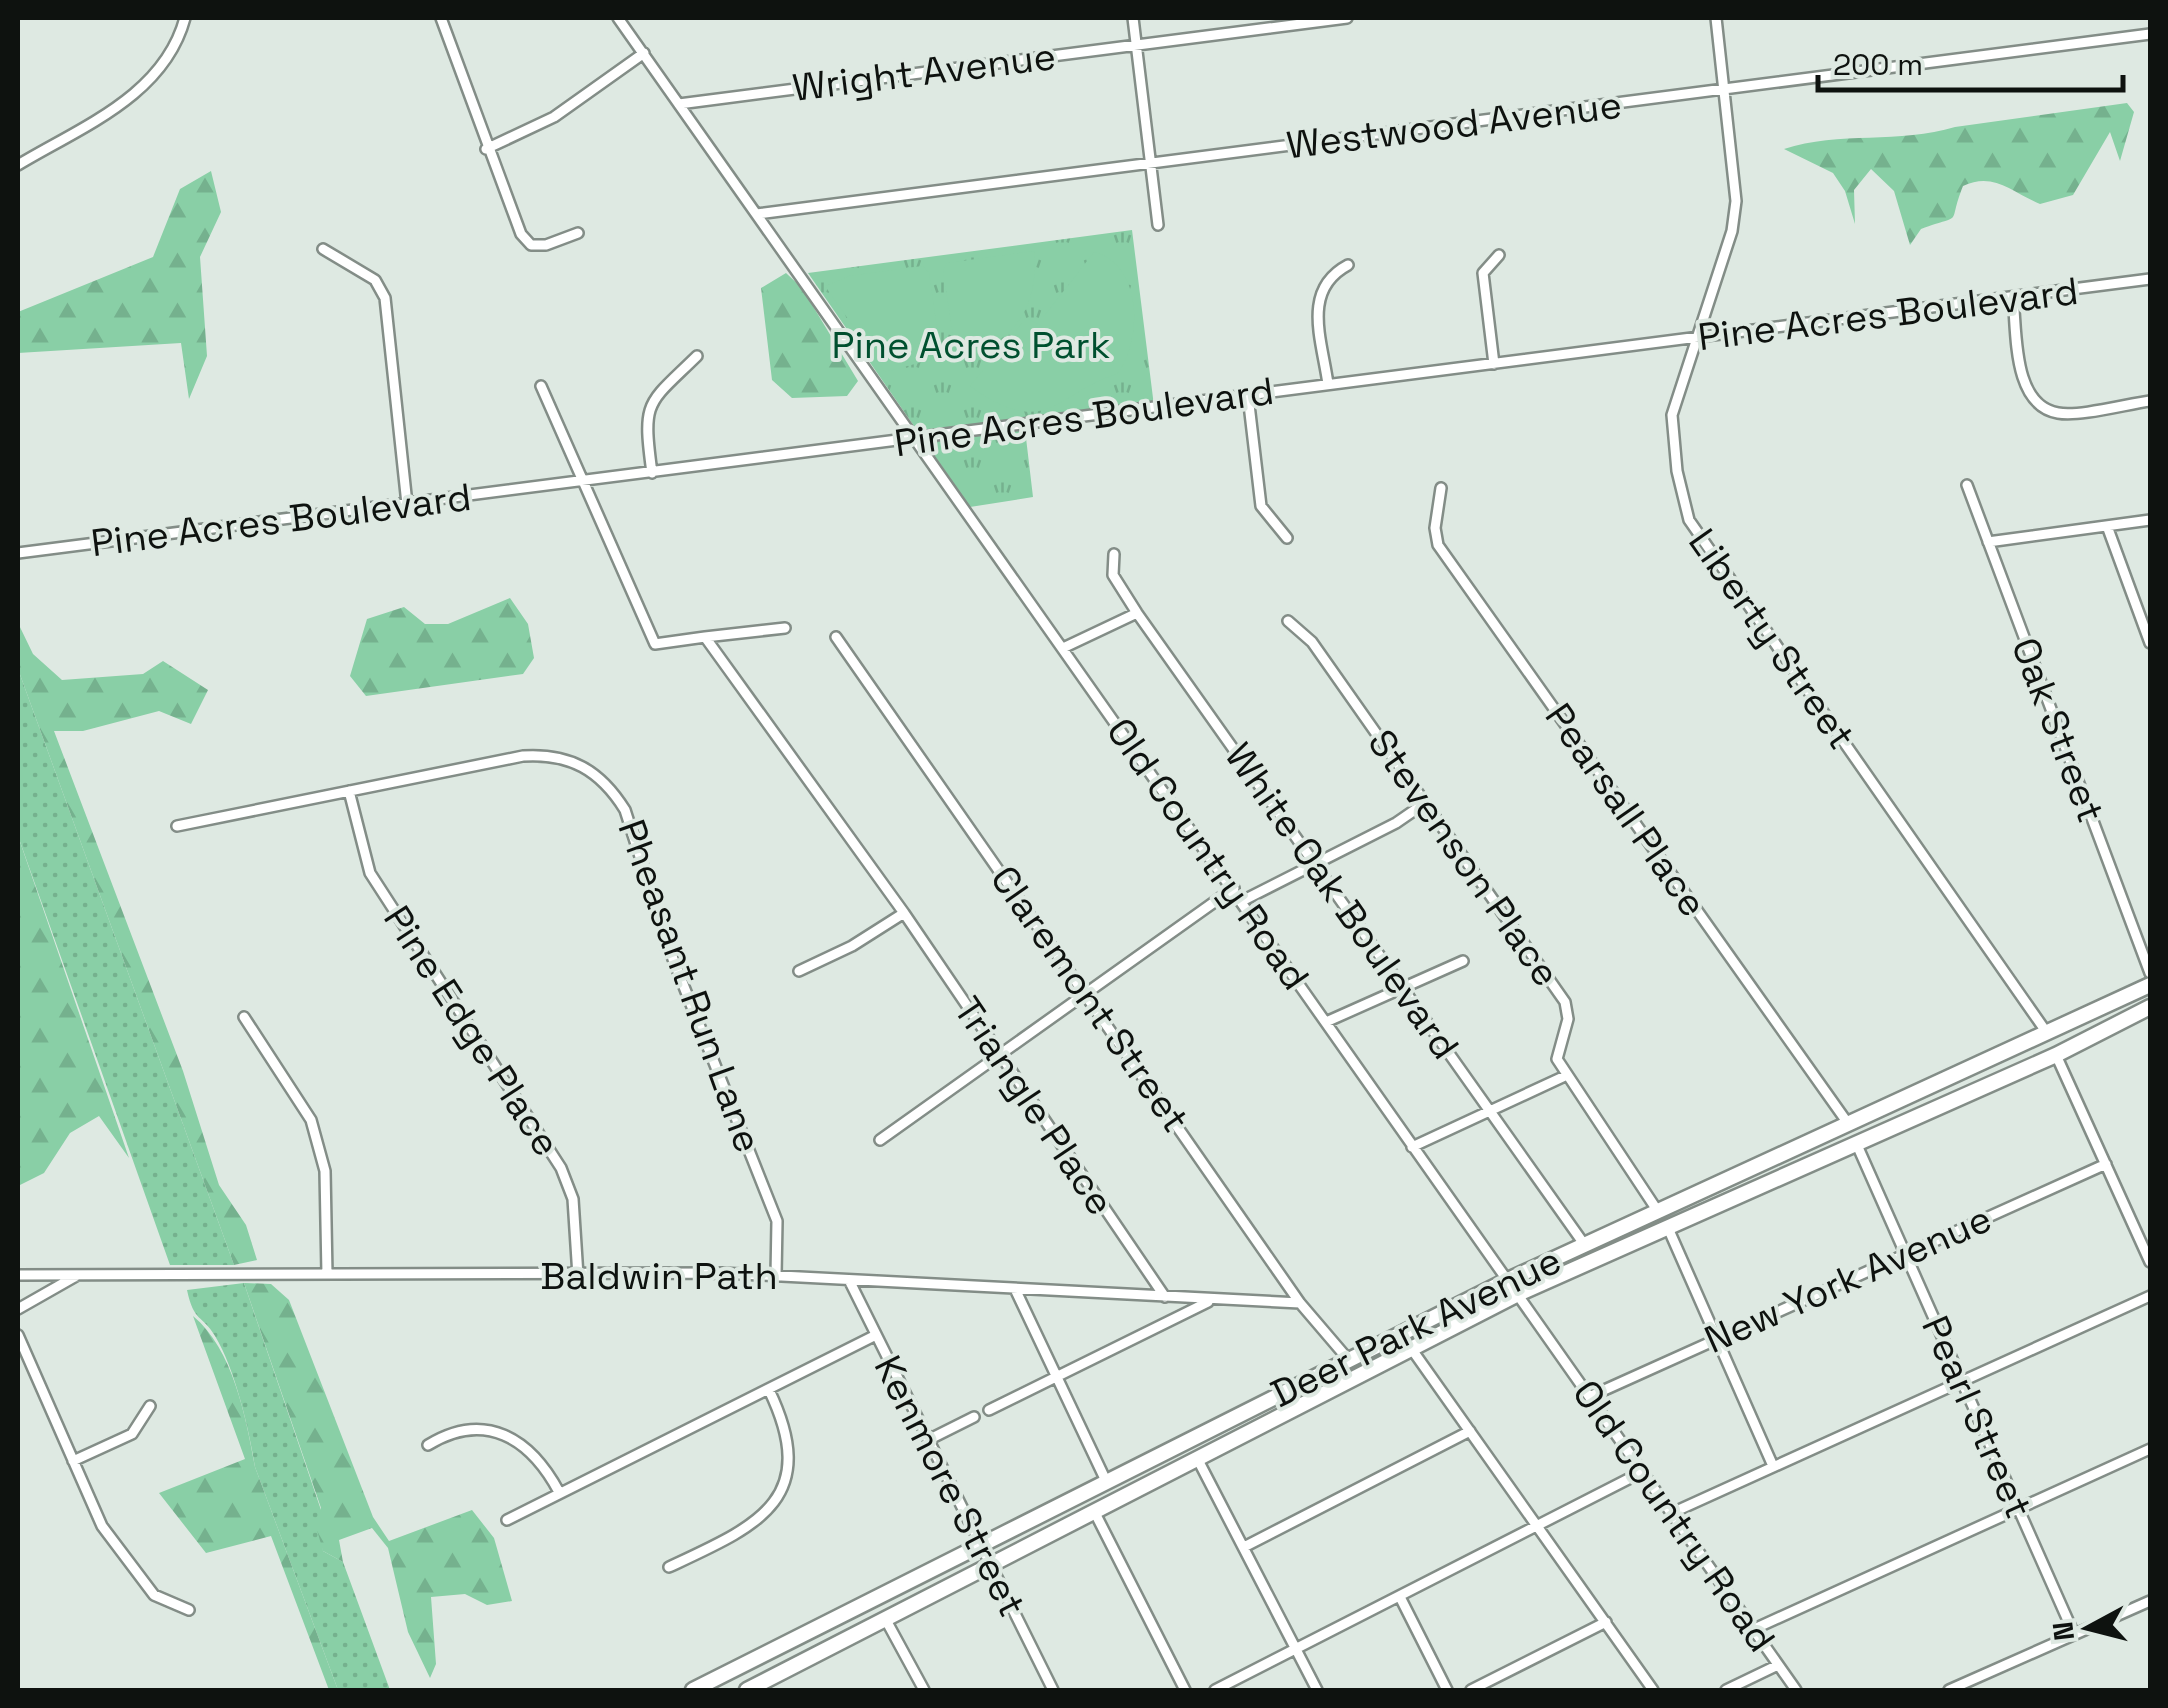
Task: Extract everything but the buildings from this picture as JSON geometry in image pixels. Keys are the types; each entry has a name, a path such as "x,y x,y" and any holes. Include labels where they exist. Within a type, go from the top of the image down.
{"main road":[{"name":"Deer Park Avenue","path":"693,1690 1347,1358 1657,1210 2150,984"},
{"name":"Deer Park Avenue","path":"746,1690 887,1622 1518,1294 2056,1055 2150,1007"}],"street":[{"path":"18,165 135,95 168,59 185,18"},
{"path":"441,18 486,150 521,234 531,245 578,233"},
{"name":"Old Country Road","path":"618,18 1796,1690"},
{"path":"1133,18 1158,226"},
{"name":"Wright Avenue","path":"679,104 1347,18"},
{"name":"Liberty Street","path":"1716,18 1736,201 1732,231 1672,415 1677,471 1689,520 2047,1033"},
{"name":"Westwood Avenue","path":"756,214 2150,34"},
{"path":"486,150 554,116 644,52"},
{"path":"323,249 375,280 385,298 407,504"},
{"path":"1494,364 1484,273 1499,255"},
{"path":"1328,384 1317,298 1329,275 1348,265"},
{"name":"Pine Acres Boulevard","path":"18,553 2150,279"},
{"path":"2013,298 2023,380 2037,402 2058,413 2150,401"},
{"path":"652,472 646,418 650,402 696,356"},
{"path":"541,386 580,482 655,644 785,628"},
{"path":"1248,396 1261,506 1287,538"},
{"name":"Oak Street","path":"1966,486 2150,973"},
{"name":"Pearsall Place","path":"1441,488 1434,528 1438,544 1848,1122"},
{"path":"1988,542 2150,520"},
{"path":"2107,526 2150,643"},
{"name":"White Oak Boulevard","path":"1114,554 1113,575 1137,613 1584,1244"},
{"path":"1063,648 1137,613"},
{"name":"Stevenson Place","path":"1288,621 1312,642 1566,1002 1568,1019 1557,1059 1565,1076"},
{"name":"Triangle Place","path":"706,637 904,914 1165,1297"},
{"name":"Claremont Street","path":"836,637 1300,1303 1347,1358"},
{"name":"Pheasant Run Lane","path":"177,826 549,754 570,758 612,788 625,810 673,960 772,1206 780,1243 776,1276"},
{"name":"Pine Edge Place","path":"349,791 370,874 561,1168 574,1199 578,1276"},
{"path":"1242,900 1396,823 1425,803"},
{"path":"880,1140 1234,888"},
{"path":"799,971 852,946 904,914"},
{"path":"1326,1022 1463,962"},
{"path":"244,1017 311,1120 324,1171 327,1274"},
{"path":"2056,1055 2150,1262"},
{"path":"1412,1147 1565,1076 1657,1210"},
{"name":"Pearl Street","path":"1857,1145 2074,1634"},
{"name":"New York Avenue","path":"1591,1396 2106,1164"},
{"path":"1668,1228 1773,1466"},
{"path":"18,1309 78,1274"},
{"name":"Baldwin Path","path":"18,1275 776,1276 1016,1292 1300,1303"},
{"name":"Kenmore Street","path":"850,1280 874,1336 1053,1690"},
{"path":"1016,1292 1107,1482"},
{"path":"1674,1512 2150,1296"},
{"path":"989,1410 1210,1300"},
{"path":"18,1335 102,1526 154,1596 189,1610"},
{"path":"508,1520 874,1336"},
{"path":"1413,1351 1654,1690"},
{"path":"669,1567 753,1527 778,1494 787,1472 789,1450 769,1390"},
{"path":"73,1461 132,1434 150,1406"},
{"path":"928,1440 974,1416"},
{"path":"428,1445 450,1432 493,1430 532,1454 559,1492"},
{"path":"1244,1548 1470,1431"},
{"path":"1754,1629 2150,1449"},
{"path":"1198,1460 1316,1690"},
{"path":"1214,1690 1644,1471"},
{"path":"1095,1513 1185,1690"},
{"path":"1400,1597 1447,1690"},
{"path":"1950,1690 1974,1685 2150,1601"},
{"path":"887,1622 924,1690"},
{"path":"1471,1690 1606,1622"},
{"path":"1726,1690 1778,1665"}],"green space":[{"path":"2127,103 2134,112 2120,161 2110,132 2073,195 2040,204 1994,182 1974,182 1963,186 1953,217 1921,229 1910,245 1894,191 1871,169 1854,190 1855,224 1845,191 1833,173 1784,149 1826,140 1913,135"},
{"path":"211,171 221,212 200,257 207,356 189,399 181,343 18,353 18,312 153,257 180,189"},
{"name":"Pine Acres Park","path":"1132,230 1154,406 1024,421 1033,497 970,507 808,273"},
{"path":"1034,251 1032,290 1018,322 993,344 956,354 943,271 947,263"},
{"path":"1094,252 1122,272 1134,306 1131,343 1117,374 1035,412 996,402 970,386 1026,318 1042,326 1042,319"},
{"path":"922,266 929,272 941,357 885,372 825,286 849,276"},
{"path":"786,273 802,288 858,381 847,396 792,398 772,380 761,288"},
{"path":"510,598 528,624 534,658 523,674 366,696 350,676 367,619 404,607 425,624 448,624"},
{"path":"18,623 33,654 62,680 143,674 163,661 208,690 191,724 159,711 83,731 54,731 183,1071 219,1185 246,1225 257,1260 234,1265 18,669"},
{"path":"18,669 234,1265 170,1265 18,836"},
{"path":"18,836 129,1158 99,1116 70,1133 44,1173 18,1186"},
{"path":"244,1283 321,1510 323,1551 343,1562 390,1690 338,1690 255,1467 229,1365 215,1336 192,1308 187,1290"},
{"path":"244,1283 271,1284 289,1300 373,1517 389,1541 472,1510 494,1538 512,1601 487,1605 465,1594 431,1597 436,1664 430,1678 408,1632 388,1548 372,1528 339,1540 343,1562 323,1551 317,1530 321,1508"},
{"path":"193,1316 218,1346 236,1385 255,1467 338,1690 329,1690 271,1536 206,1553 159,1493 245,1459"}]}
